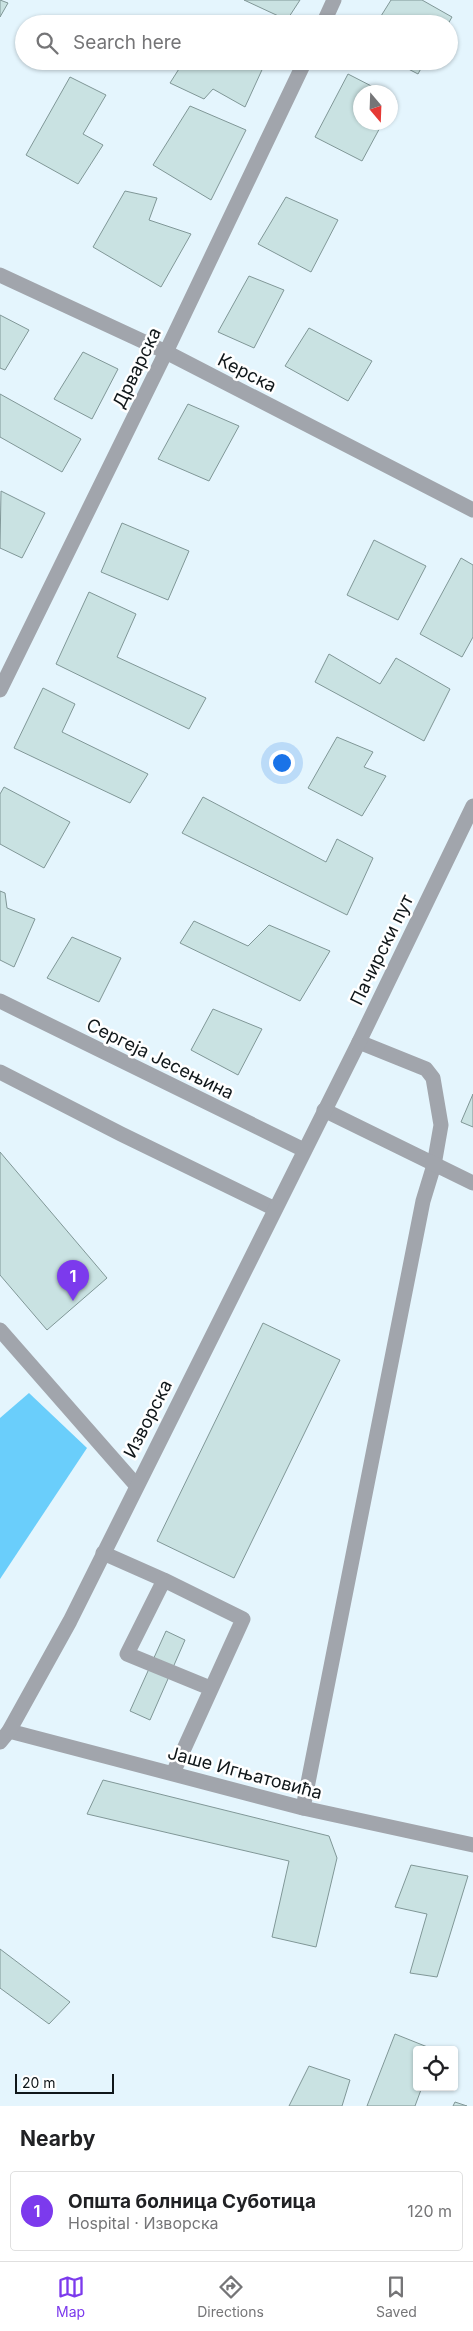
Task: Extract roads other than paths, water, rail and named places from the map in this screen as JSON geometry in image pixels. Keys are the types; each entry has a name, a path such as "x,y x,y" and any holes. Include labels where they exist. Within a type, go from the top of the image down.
{"street":[{"path":"326,15 334,0"},
{"name":"Дрварска","path":"0,690 166,352 301,70"},
{"name":"Керска","path":"0,275 166,352 473,510"},
{"name":"Пачирски пут","path":"324,1110 359,1042 473,806"},
{"name":"Сергеја Јесењина","path":"0,1001 304,1150"},
{"path":"303,1808 421,1210 434,1165 441,1125 433,1078 426,1069 359,1042"},
{"path":"0,1072 121,1134 275,1208"},
{"path":"324,1110 473,1183"},
{"name":"Изворска","path":"5,1736 70,1621 324,1110"},
{"path":"0,1330 136,1485"},
{"path":"103,1554 164,1580 243,1619 210,1688 173,1774"},
{"path":"164,1580 127,1654 210,1688"},
{"name":"Јаше Игњатовића","path":"5,1736 173,1774 303,1808 473,1845"}],"place":[{"name":"Општа болница Суботица","path":"73,1301"}]}
